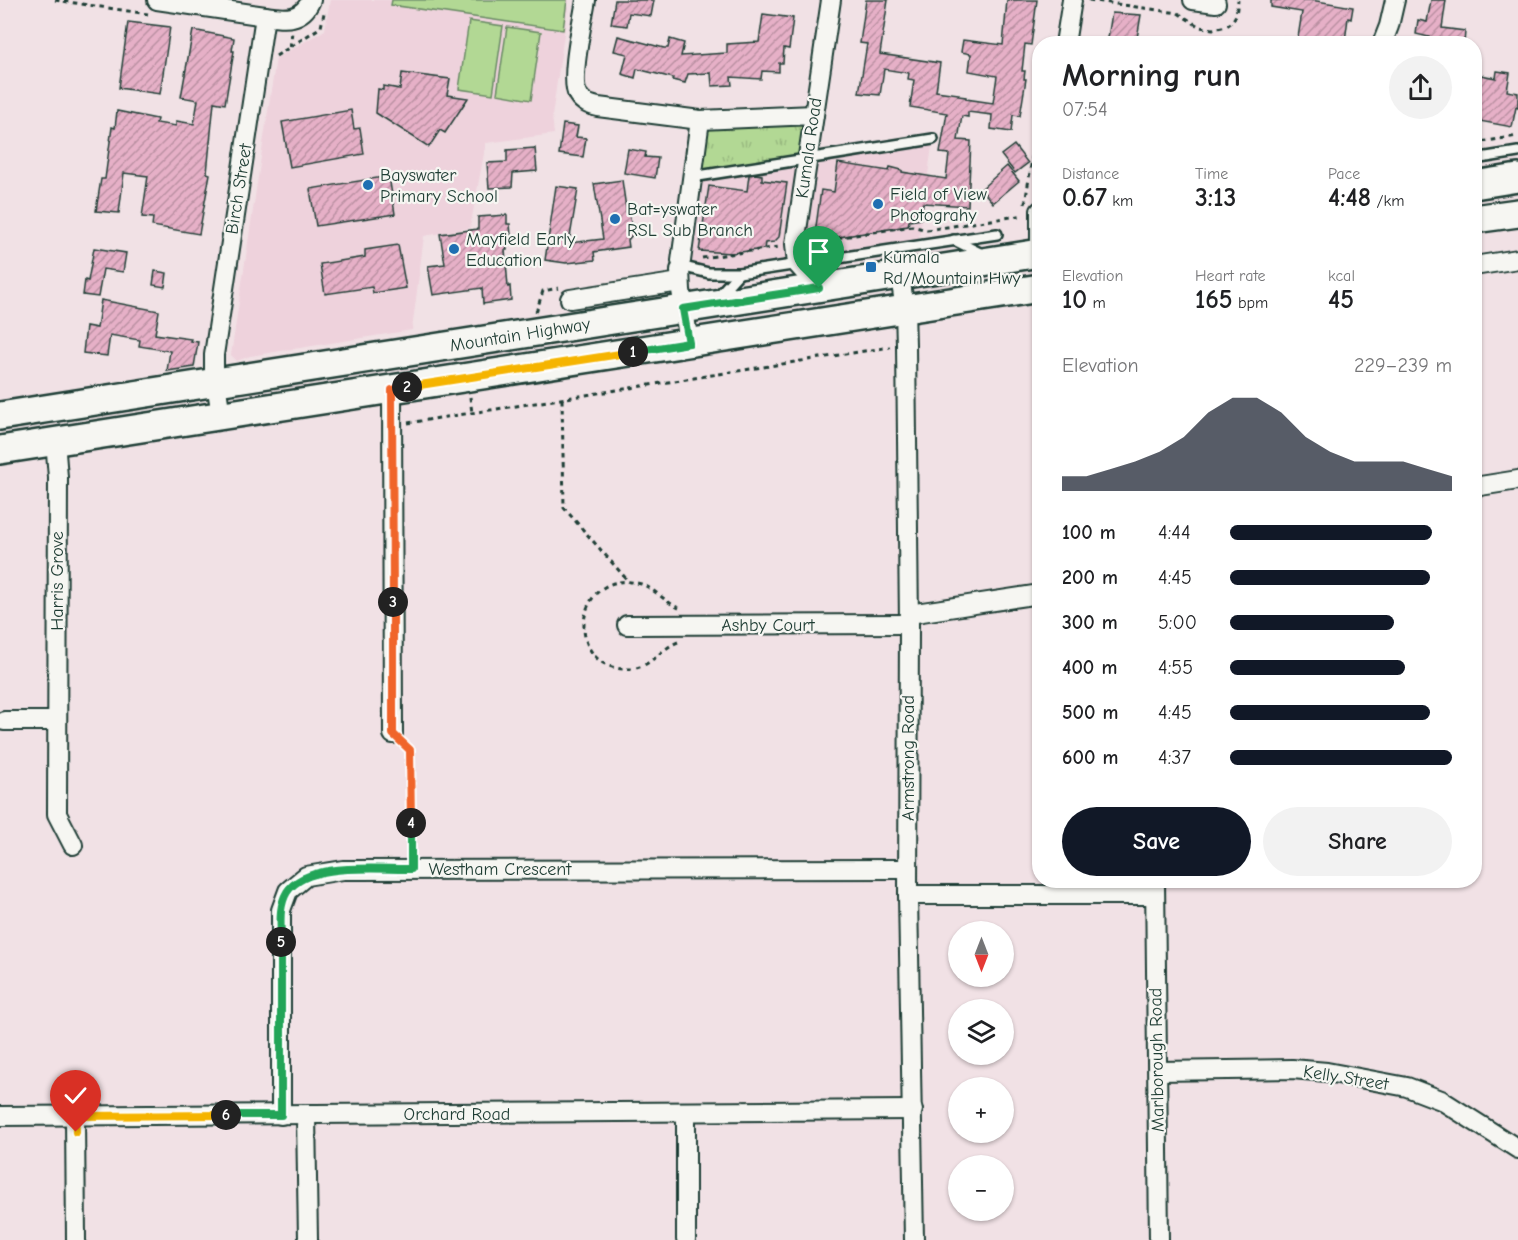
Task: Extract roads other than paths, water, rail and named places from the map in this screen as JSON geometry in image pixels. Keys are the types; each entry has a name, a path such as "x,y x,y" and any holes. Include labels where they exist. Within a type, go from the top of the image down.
{"main road":[{"path":"1482,184 1518,178"},
{"path":"1482,218 1518,213"},
{"name":"Mountain Highway","path":"0,416 1032,254"},
{"name":"Mountain Highway","path":"0,450 1032,289"}],"street":[{"path":"157,0 284,19 294,17 318,4"},
{"path":"586,0 575,84 577,94 584,102 591,105 700,120 814,115"},
{"name":"Kumala Road","path":"797,264 795,244 831,0"},
{"path":"1066,36 1072,0"},
{"path":"1193,0 1216,3"},
{"path":"1385,36 1395,0"},
{"name":"Birch Street","path":"221,416 214,355 266,16"},
{"path":"689,343 683,309 684,267 700,120"},
{"path":"1482,265 1518,259"},
{"path":"797,264 819,288"},
{"name":"Mountain Highway","path":"570,293 684,267"},
{"name":"Armstrong Road","path":"900,276 905,310 909,619 908,895 914,1240"},
{"path":"392,390 393,734"},
{"name":"Harris Grove","path":"55,441 58,477 57,814 73,845"},
{"path":"1482,486 1518,480"},
{"name":"Ashby Court","path":"627,625 909,619 1032,596"},
{"path":"4,721 57,721"},
{"name":"Westham Crescent","path":"281,1115 280,910 288,891 306,876 321,872 411,869 908,869"},
{"path":"908,895 1155,888"},
{"name":"Marlborough Road","path":"1155,888 1159,1240"},
{"name":"Kelly Street","path":"1158,1071 1292,1069 1327,1072 1407,1088 1441,1100 1518,1149"},
{"name":"Orchard Road","path":"0,1116 913,1110"},
{"path":"686,1113 686,1240"},
{"path":"306,1115 308,1240"},
{"path":"75,1116 76,1240"}],"lane":[{"path":"692,177 933,139"},
{"path":"1482,158 1518,152"},
{"name":"Mountain Highway","path":"684,267 709,273 739,273 997,234"},
{"path":"954,240 993,261"},
{"path":"710,305 739,273"}],"place":[{"name":"Bayswater Primary School","path":"368,185"},
{"name":"Field of View Photograhy","path":"878,204"},
{"name":"Bat=yswater RSL Sub Branch","path":"615,219"},
{"name":"Mayfield Early Education","path":"454,249"},
{"name":"Kumala Rd/Mountain Hwy","path":"871,267"}]}
